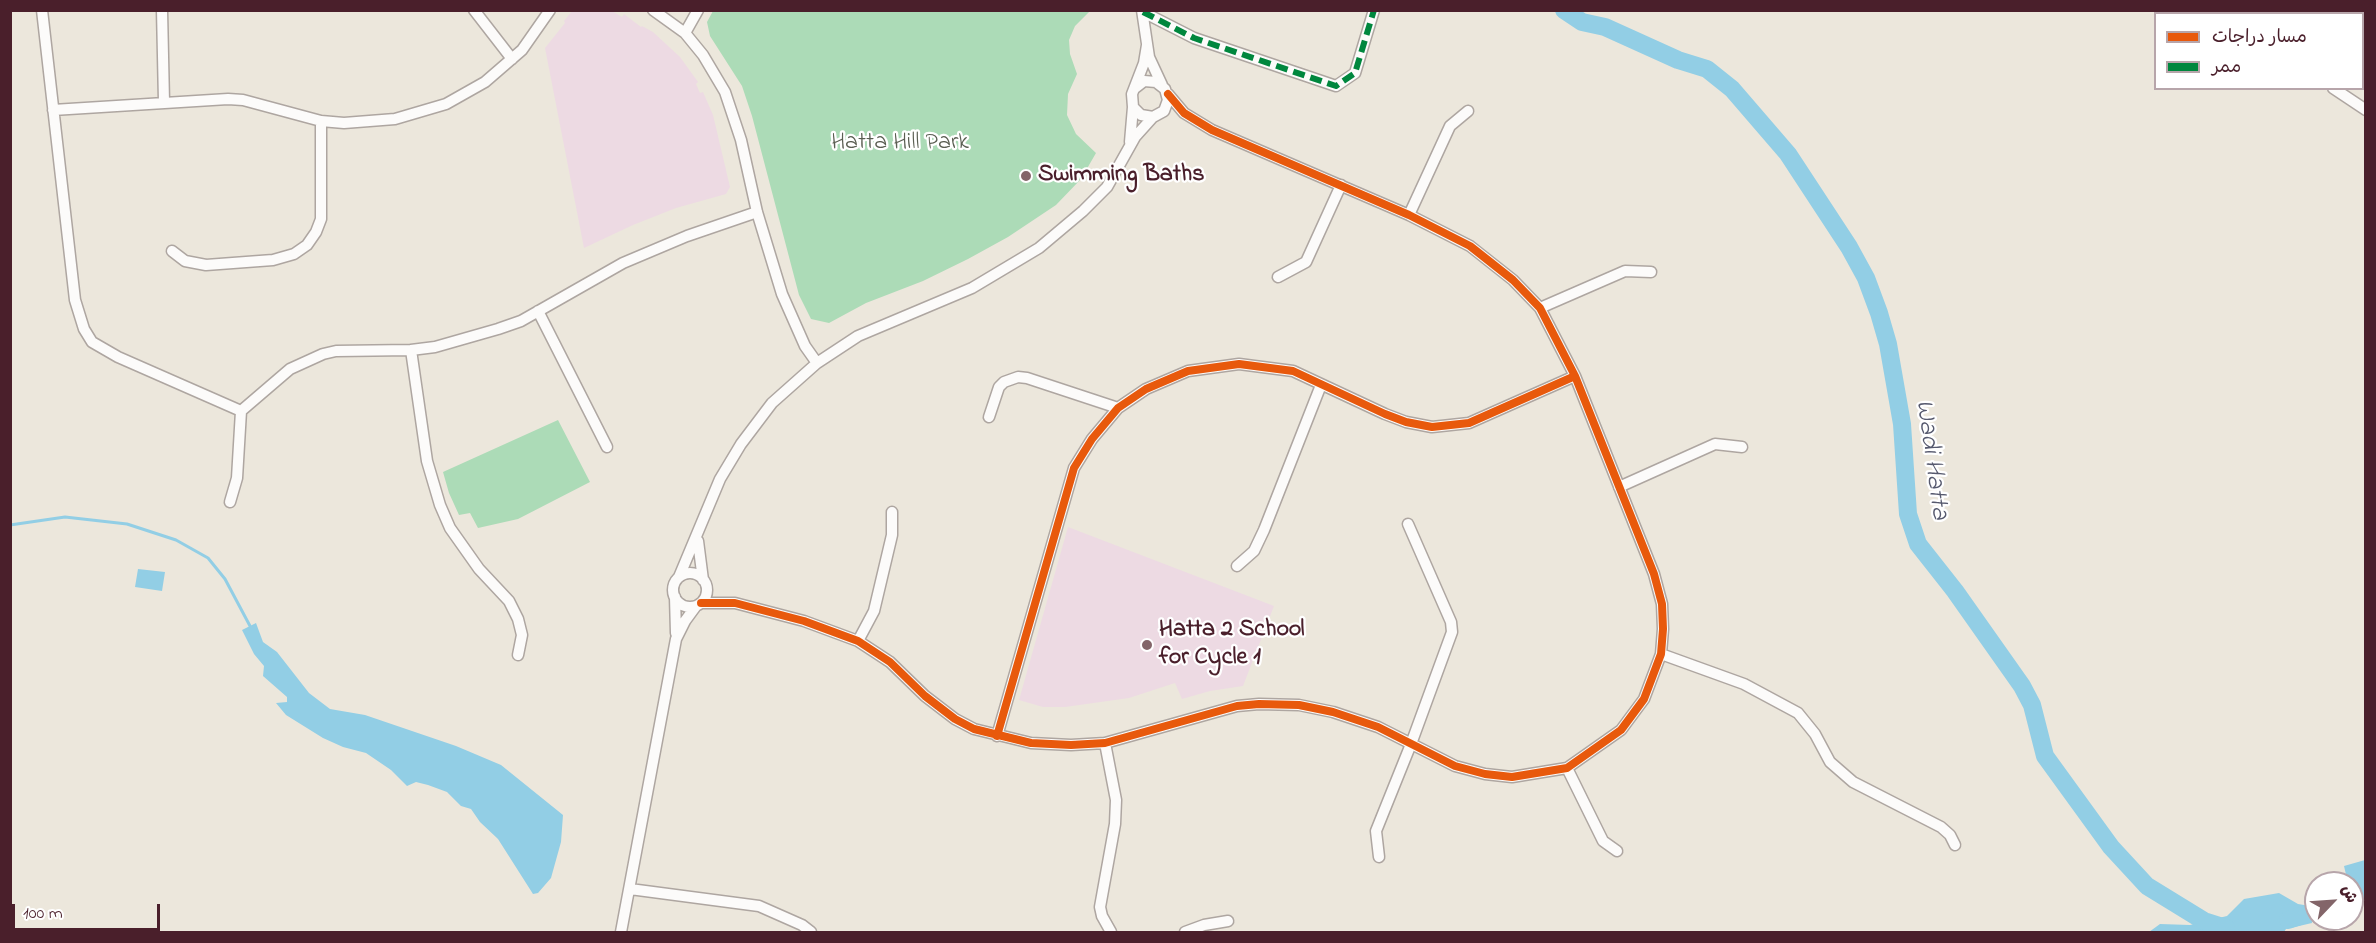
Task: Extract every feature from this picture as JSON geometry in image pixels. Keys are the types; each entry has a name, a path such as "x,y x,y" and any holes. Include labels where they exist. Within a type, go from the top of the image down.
{"street":[{"path":"42,10 75,300 84,329 92,342 102,349 241,411"},
{"path":"162,10 164,102"},
{"path":"474,10 512,59"},
{"path":"53,110 164,102 243,100 321,121 344,123 395,119 424,112 473,89 512,59 526,44 550,10"},
{"path":"652,10 685,33 703,55 725,92 741,140 758,212 792,322 817,363"},
{"path":"685,33 698,10"},
{"path":"1143,11 1194,38 1336,86 1355,73 1374,10"},
{"path":"675,597 684,606 735,603 804,621 858,641 890,662 925,696 955,719 974,729 1031,743 1071,745 1105,743 1139,735 1210,712 1259,704 1299,705 1333,712 1378,727 1455,766 1485,774 1512,777 1567,768 1621,730 1644,699 1661,654 1662,604 1654,574 1575,376 1540,308 1513,280 1470,246 1341,185 1212,130 1184,113 1165,90 1153,67 1147,45 1143,11"},
{"path":"1130,146 1132,101 1147,45"},
{"path":"1135,89 1139,84 1150,81 1165,90"},
{"path":"621,933 676,639 673,590 720,479 741,444 772,403 817,363 858,336 972,288 1039,248 1083,211 1107,187 1143,125 1167,106 1165,90"},
{"path":"2337,90 2366,110"},
{"path":"1133,107 1142,115 1156,116 1167,112 1184,113"},
{"path":"1409,216 1450,126 1468,111"},
{"path":"172,251 185,261 206,265 273,260 294,254 307,245 321,219 321,121"},
{"path":"1278,277 1306,262 1341,185"},
{"path":"230,502 237,478 241,411 290,369 322,354 336,351 411,350 435,347 498,329 521,321 623,263 687,236 758,212"},
{"path":"1540,308 1625,271 1651,272"},
{"path":"538,311 607,447"},
{"path":"411,350 427,461 440,505 450,528 478,569 509,601 518,619 522,635 518,654"},
{"path":"997,736 1074,468 1092,439 1118,408 1146,389 1188,371 1239,364 1293,370 1321,385 1406,422 1432,427 1447,427 1469,423 1575,376"},
{"path":"989,417 999,387 1004,382 1018,377 1118,408"},
{"path":"1237,566 1254,551 1264,530 1321,385"},
{"path":"1619,487 1715,444 1742,447"},
{"path":"858,641 874,611 892,535 892,512"},
{"path":"1379,857 1376,831 1452,632 1451,622 1408,524"},
{"path":"676,639 685,621 706,593 699,558 698,535"},
{"path":"679,577 692,573 735,603"},
{"path":"1661,654 1744,684 1798,713 1815,734 1830,762 1853,782 1941,827 1950,835 1955,845"},
{"path":"1105,743 1116,800 1115,824 1100,907 1111,933"},
{"path":"1567,768 1603,841 1617,851"},
{"path":"630,889 759,906 794,921 811,933"},
{"path":"1185,933 1203,925 1228,921"}],"shaded area":[{"path":"572,11 612,11 622,17 624,14 641,27 653,32 680,57 698,82 696,84 700,93 703,92 713,115 730,187 726,194 676,208 584,248 545,48"},
{"name":"Hatta 2 School for Cycle 1","path":"1068,527 1274,606 1243,686 1210,691 1182,699 1175,683 1129,698 1065,707 1043,707 1019,700"}],"green space":[{"name":"Hatta Hill Park","path":"713,11 1090,11 1075,26 1069,40 1070,54 1077,74 1068,94 1067,115 1076,134 1096,153 1081,179 1056,205 1008,237 923,281 866,303 829,323 811,319 799,295 742,86 710,36 707,22"},
{"path":"558,420 590,482 518,519 478,528 470,513 459,515 443,472"}],"water":[{"path":"138,569 165,572 162,591 135,587"},
{"path":"256,623 263,642 277,652 309,693 330,709 365,715 456,746 501,765 563,815 561,842 551,878 538,893 533,894 498,839 480,822 471,809 461,806 447,792 416,782 407,786 391,770 366,753 343,747 323,738 286,715 276,703 287,702 287,697 263,676 264,666 254,654 242,630"},
{"path":"2365,860 2365,900 2364,871 2345,871 2344,866"},
{"path":"2279,893 2304,905 2304,925 2286,929 2284,932 2149,932 2160,924 2190,925 2227,916 2244,899"}],"waterway":[{"name":"Wadi Hatta","path":"1564,10 1582,22 1605,27 1678,60 1707,69 1732,89 1788,154 1849,247 1866,278 1879,313 1888,344 1902,424 1908,514 1918,544 1955,591 2022,686 2032,705 2045,756 2111,847 2147,886 2204,921 2226,928"},
{"path":"10,525 65,517 127,524 176,540 208,558 225,579 250,626"},
{"name":"Wadi Hatta","path":"2288,920 2304,915"}],"marked path":[{"path":"1143,12 1194,38 1336,86 1355,73 1374,10"}],"cycle path":[{"path":"701,603 735,603 804,621 858,641 890,662 925,696 955,719 974,729 1031,743 1071,745 1105,743 1237,706 1299,705 1333,712 1378,727 1455,766 1485,774 1512,777 1567,768 1621,730 1644,699 1661,654 1662,604 1654,574 1575,376 1540,308 1513,280 1470,246 1409,215 1212,130 1184,113 1168,94"},
{"path":"997,736 1074,468 1092,439 1118,408 1146,389 1188,371 1239,364 1293,371 1385,414 1406,422 1432,427 1469,423 1575,376"}],"place":[{"name":"Swimming Baths","path":"1026,176"},
{"name":"Hatta 2 School for Cycle 1","path":"1147,645"}]}
